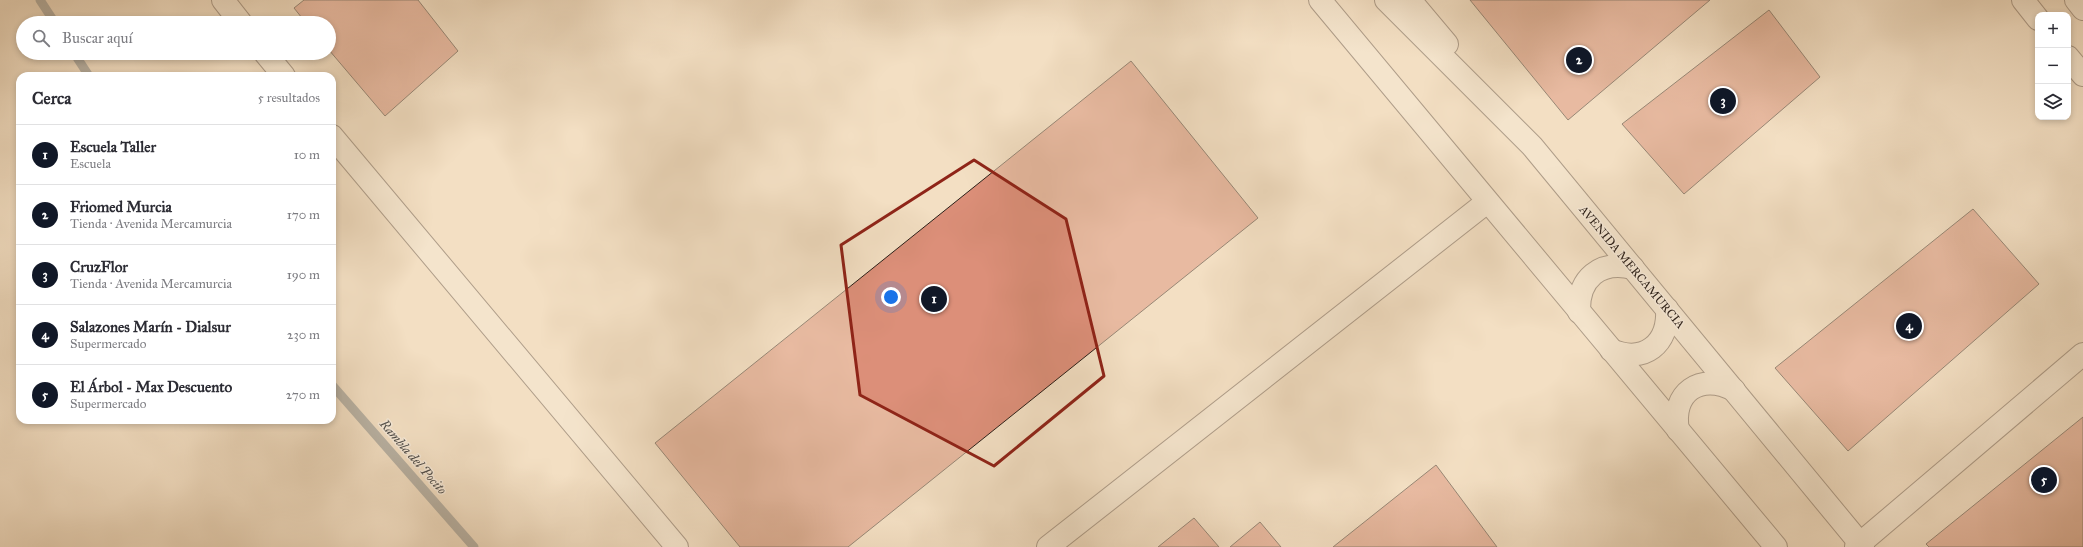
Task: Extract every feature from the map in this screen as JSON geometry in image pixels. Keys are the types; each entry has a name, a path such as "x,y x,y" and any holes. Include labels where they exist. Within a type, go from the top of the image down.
{"street":[{"path":"223,0 236,16"},
{"path":"1320,0 1776,547"},
{"name":"AVENIDA MERCAMURCIA","path":"1386,0 1532,146 1734,390 1860,546"},
{"path":"1410,0 1532,146"},
{"path":"2023,0 2035,15"},
{"path":"2076,0 2083,9"},
{"path":"271,60 281,72"},
{"path":"2071,61 2083,75"},
{"path":"336,141 677,547"},
{"path":"1048,547 1487,202"},
{"path":"1579,312 1581,290 1594,273 1603,268 1612,266 1633,268"},
{"path":"1611,350 1631,355 1651,350 1659,342 1665,332 1668,321 1667,309"},
{"path":"1860,546 2083,354"},
{"path":"1678,430 1676,419 1678,407 1683,397 1692,389 1702,384 1713,383 1724,385 1734,390"}],"highlighted area":[{"path":"974,160 1066,219 1104,376 994,466 860,395 841,245"}],"building":[{"path":"304,0 418,0 458,51 385,116 336,58 336,16 300,16 294,8"},
{"path":"1470,0 1710,0 1568,120"},
{"path":"1769,10 1820,77 1684,194 1622,124"},
{"path":"1131,61 1258,218 848,547 740,547 655,443"},
{"path":"1973,209 2039,284 1848,451 1775,368"},
{"path":"2083,417 2083,547 1929,547 1926,544"},
{"path":"1436,465 1497,547 1333,547"},
{"path":"1194,518 1219,547 1158,547"},
{"path":"1260,522 1281,547 1230,547"}],"waterway":[{"name":"Rambla del Pocito","path":"40,0 50,16"},
{"name":"Rambla del Pocito","path":"79,60 86,72"},
{"name":"Rambla del Pocito","path":"336,390 474,547"}],"place":[{"name":"Friomed Murcia","path":"1579,60"},
{"name":"CruzFlor","path":"1723,101"},
{"name":"Escuela Taller","path":"934,299"},
{"name":"Salazones Marín - Dialsur","path":"1909,326"},
{"name":"El Árbol - Max Descuento","path":"2044,480"}]}
